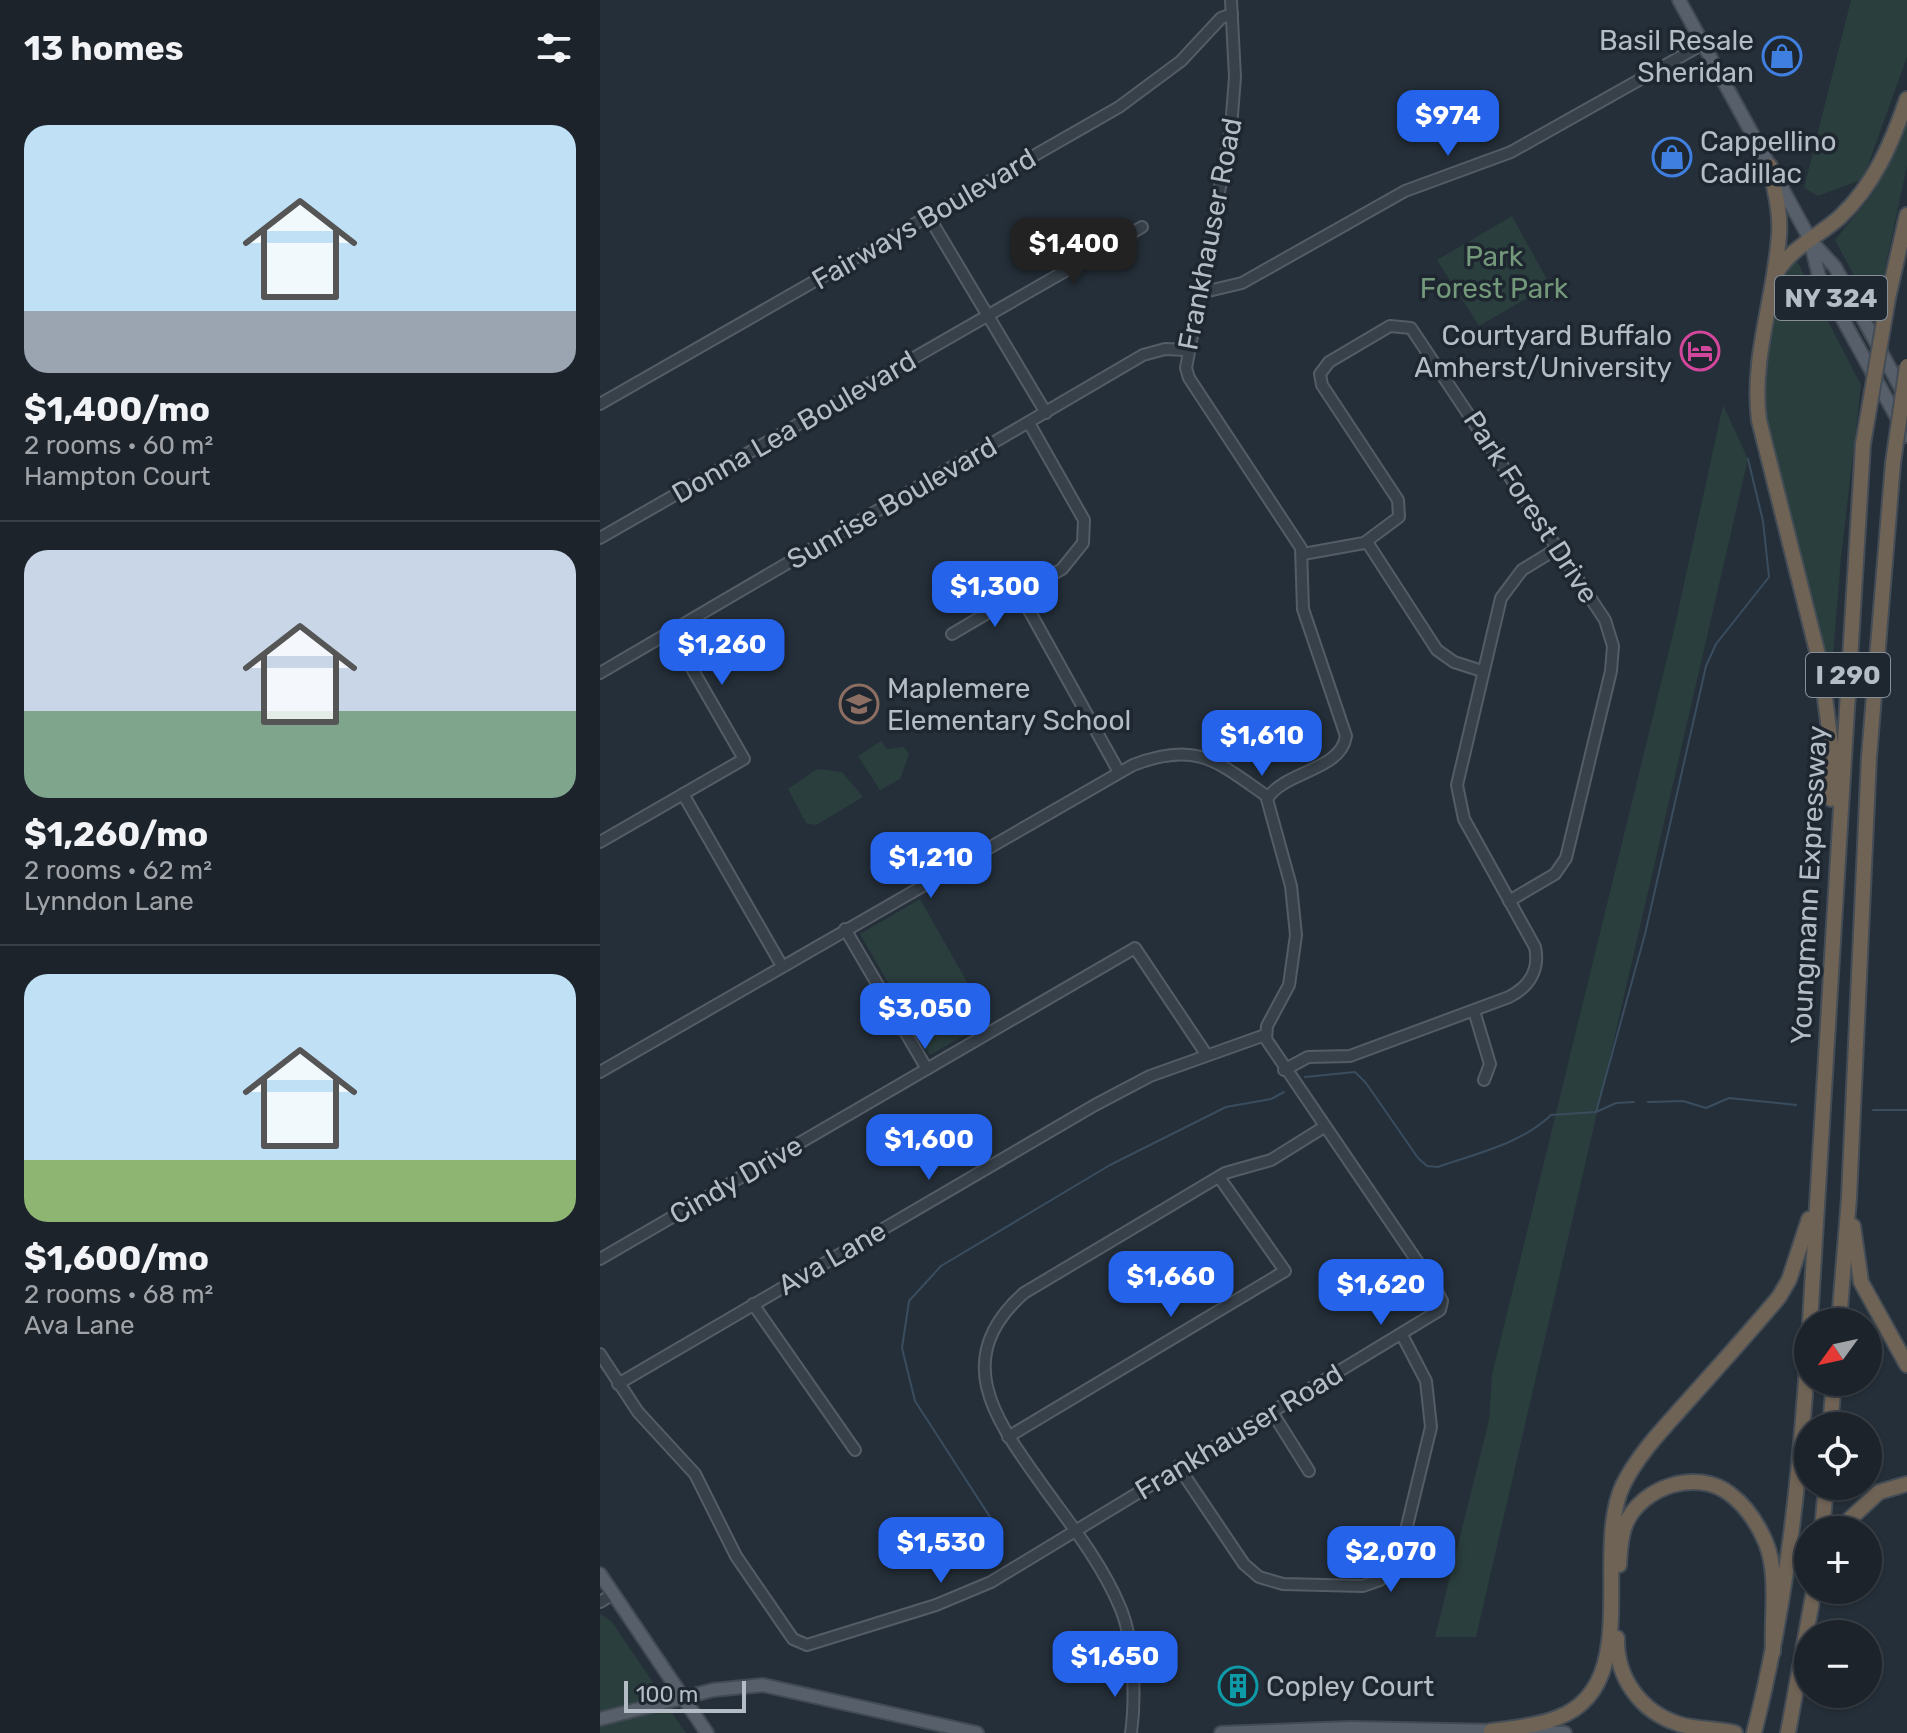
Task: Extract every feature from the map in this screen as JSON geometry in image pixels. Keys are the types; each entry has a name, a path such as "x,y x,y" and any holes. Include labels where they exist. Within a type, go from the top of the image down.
{"highway":[{"path":"1773,279 1784,259 1811,241 1856,200 1875,173 1907,99"},
{"path":"1770,166 1779,226 1755,389 1759,420 1826,697 1831,745 1833,907"},
{"name":"Youngmann Expressway","path":"1811,1308 1863,444 1888,298 1907,215"},
{"name":"Youngmann Expressway","path":"1840,1308 1849,1198 1869,757 1893,463 1907,366"},
{"path":"1491,1731 1559,1718 1583,1702 1597,1686 1609,1651 1611,1533 1614,1508 1622,1487 1640,1455 1779,1297 1805,1237 1819,1176"},
{"path":"1849,1198 1861,1282 1907,1365"},
{"path":"1754,1733 1773,1652 1794,1532 1804,1396"},
{"path":"1735,1733 1679,1724 1660,1715 1642,1703 1621,1670 1617,1651 1622,1534 1633,1511 1647,1496 1682,1483 1703,1483 1727,1491 1748,1510 1770,1557 1773,1652"},
{"path":"1853,1516 1879,1492 1907,1484"},
{"path":"1788,1733 1813,1604"}],"main road":[{"name":"NY 324","path":"1679,0 1811,241 1835,267 1907,399"},
{"name":"NY 324","path":"1811,241 1819,276 1907,435"},
{"path":"600,1574 707,1733"},
{"path":"600,1719 683,1697 741,1685 763,1685 977,1733"},
{"path":"1221,1733 1350,1728 1565,1733"}],"street":[{"name":"Frankhauser Road","path":"1231,0 1235,77 1231,128 1185,366 1189,378 1303,554"},
{"name":"Fairways Boulevard","path":"600,404 1139,95 1181,61 1221,18 1232,14"},
{"path":"1200,293 1225,289 1258,276 1421,183 1511,152 1703,44"},
{"path":"929,217 1046,413"},
{"name":"Donna Lea Boulevard","path":"600,538 1142,227"},
{"name":"Park Forest Drive","path":"1303,554 1367,542 1396,523 1400,505 1322,385 1320,374 1329,362 1398,325 1417,333 1605,620 1613,646 1611,671 1566,858 1555,874 1509,901"},
{"name":"Sunrise Boulevard","path":"600,673 1143,355 1165,349 1187,350"},
{"path":"952,634 1066,566 1078,553 1085,534 1084,520 1029,423"},
{"path":"1367,542 1437,650 1454,662 1482,671"},
{"path":"1284,1070 1308,1057 1350,1056 1474,1011 1518,993 1534,974 1535,947 1464,819 1457,785 1498,608 1507,587 1522,570 1558,548"},
{"path":"1268,797 1339,753 1346,740 1303,609 1303,554"},
{"path":"1020,594 1119,772"},
{"path":"600,842 744,759 671,632"},
{"path":"600,1072 1119,772 1147,759 1191,755 1230,768 1268,797 1291,886 1296,935 1289,985 1265,1035"},
{"path":"683,794 782,966"},
{"path":"845,929 927,1069"},
{"name":"Cindy Drive","path":"600,1259 1135,948 1206,1054"},
{"path":"1474,1011 1490,1064 1484,1080"},
{"name":"Frankhauser Road","path":"618,1384 638,1412 695,1474 736,1556 793,1639 802,1645 812,1645 946,1601 1002,1576 1178,1466 1438,1313 1441,1298 1284,1070 1265,1035"},
{"name":"Ava Lane","path":"618,1384 1095,1105 1150,1076 1265,1035"},
{"path":"1131,1733 1130,1636 1125,1619 1108,1583 1008,1437 990,1405 985,1378 991,1337 1005,1313 1024,1293 1219,1177 1271,1160 1324,1127"},
{"path":"1008,1437 1285,1271 1219,1177"},
{"path":"753,1304 855,1450"},
{"path":"1178,1466 1244,1564 1259,1577 1283,1584 1363,1586 1380,1580 1400,1555 1431,1427 1426,1381 1402,1335"},
{"path":"600,1354 618,1384"},
{"path":"1272,1412 1309,1471"},
{"path":"600,1602 613,1594"}],"green space":[{"path":"1851,0 1907,0 1907,57 1863,179 1818,196 1804,188"},
{"path":"1907,113 1907,166 1875,315 1835,240 1871,196 1888,167"},
{"name":"Park Forest Park","path":"1512,216 1550,285 1479,326 1437,260"},
{"path":"1790,260 1798,263 1861,385 1841,558 1830,692 1762,407 1765,361 1782,269"},
{"path":"1723,405 1748,459 1476,1637 1435,1637 1489,1420 1492,1375 1674,630"},
{"path":"881,741 887,749 904,747 909,754 900,779 880,790 858,756"},
{"path":"817,769 842,772 863,797 816,825 806,823 788,789"},
{"path":"920,899 989,1021 930,1055 860,934"},
{"path":"600,1614 612,1622 658,1690 653,1700 600,1713"},
{"path":"667,1706 686,1733 600,1733 600,1723"}],"waterway":[{"path":"1596,1112 1645,934 1706,666 1716,644 1769,577 1763,521 1748,459"},
{"path":"1305,1077 1355,1072 1418,1158 1427,1166 1438,1167 1512,1141 1551,1115 1596,1112 1616,1103 1634,1102"},
{"path":"996,1557 990,1517 915,1401 902,1348 909,1301 941,1266 1110,1165 1226,1107 1271,1099 1284,1092"},
{"path":"1648,1102 1683,1101 1706,1108 1729,1098 1796,1105"},
{"path":"1873,1110 1907,1110"}],"place":[{"name":"Basil Resale Sheridan","path":"1782,56"},
{"name":"Cappellino Cadillac","path":"1672,157"},
{"name":"Courtyard Buffalo Amherst/University","path":"1700,351"},
{"name":"Maplemere Elementary School","path":"859,704"},
{"name":"Copley Court","path":"1238,1686"}]}
